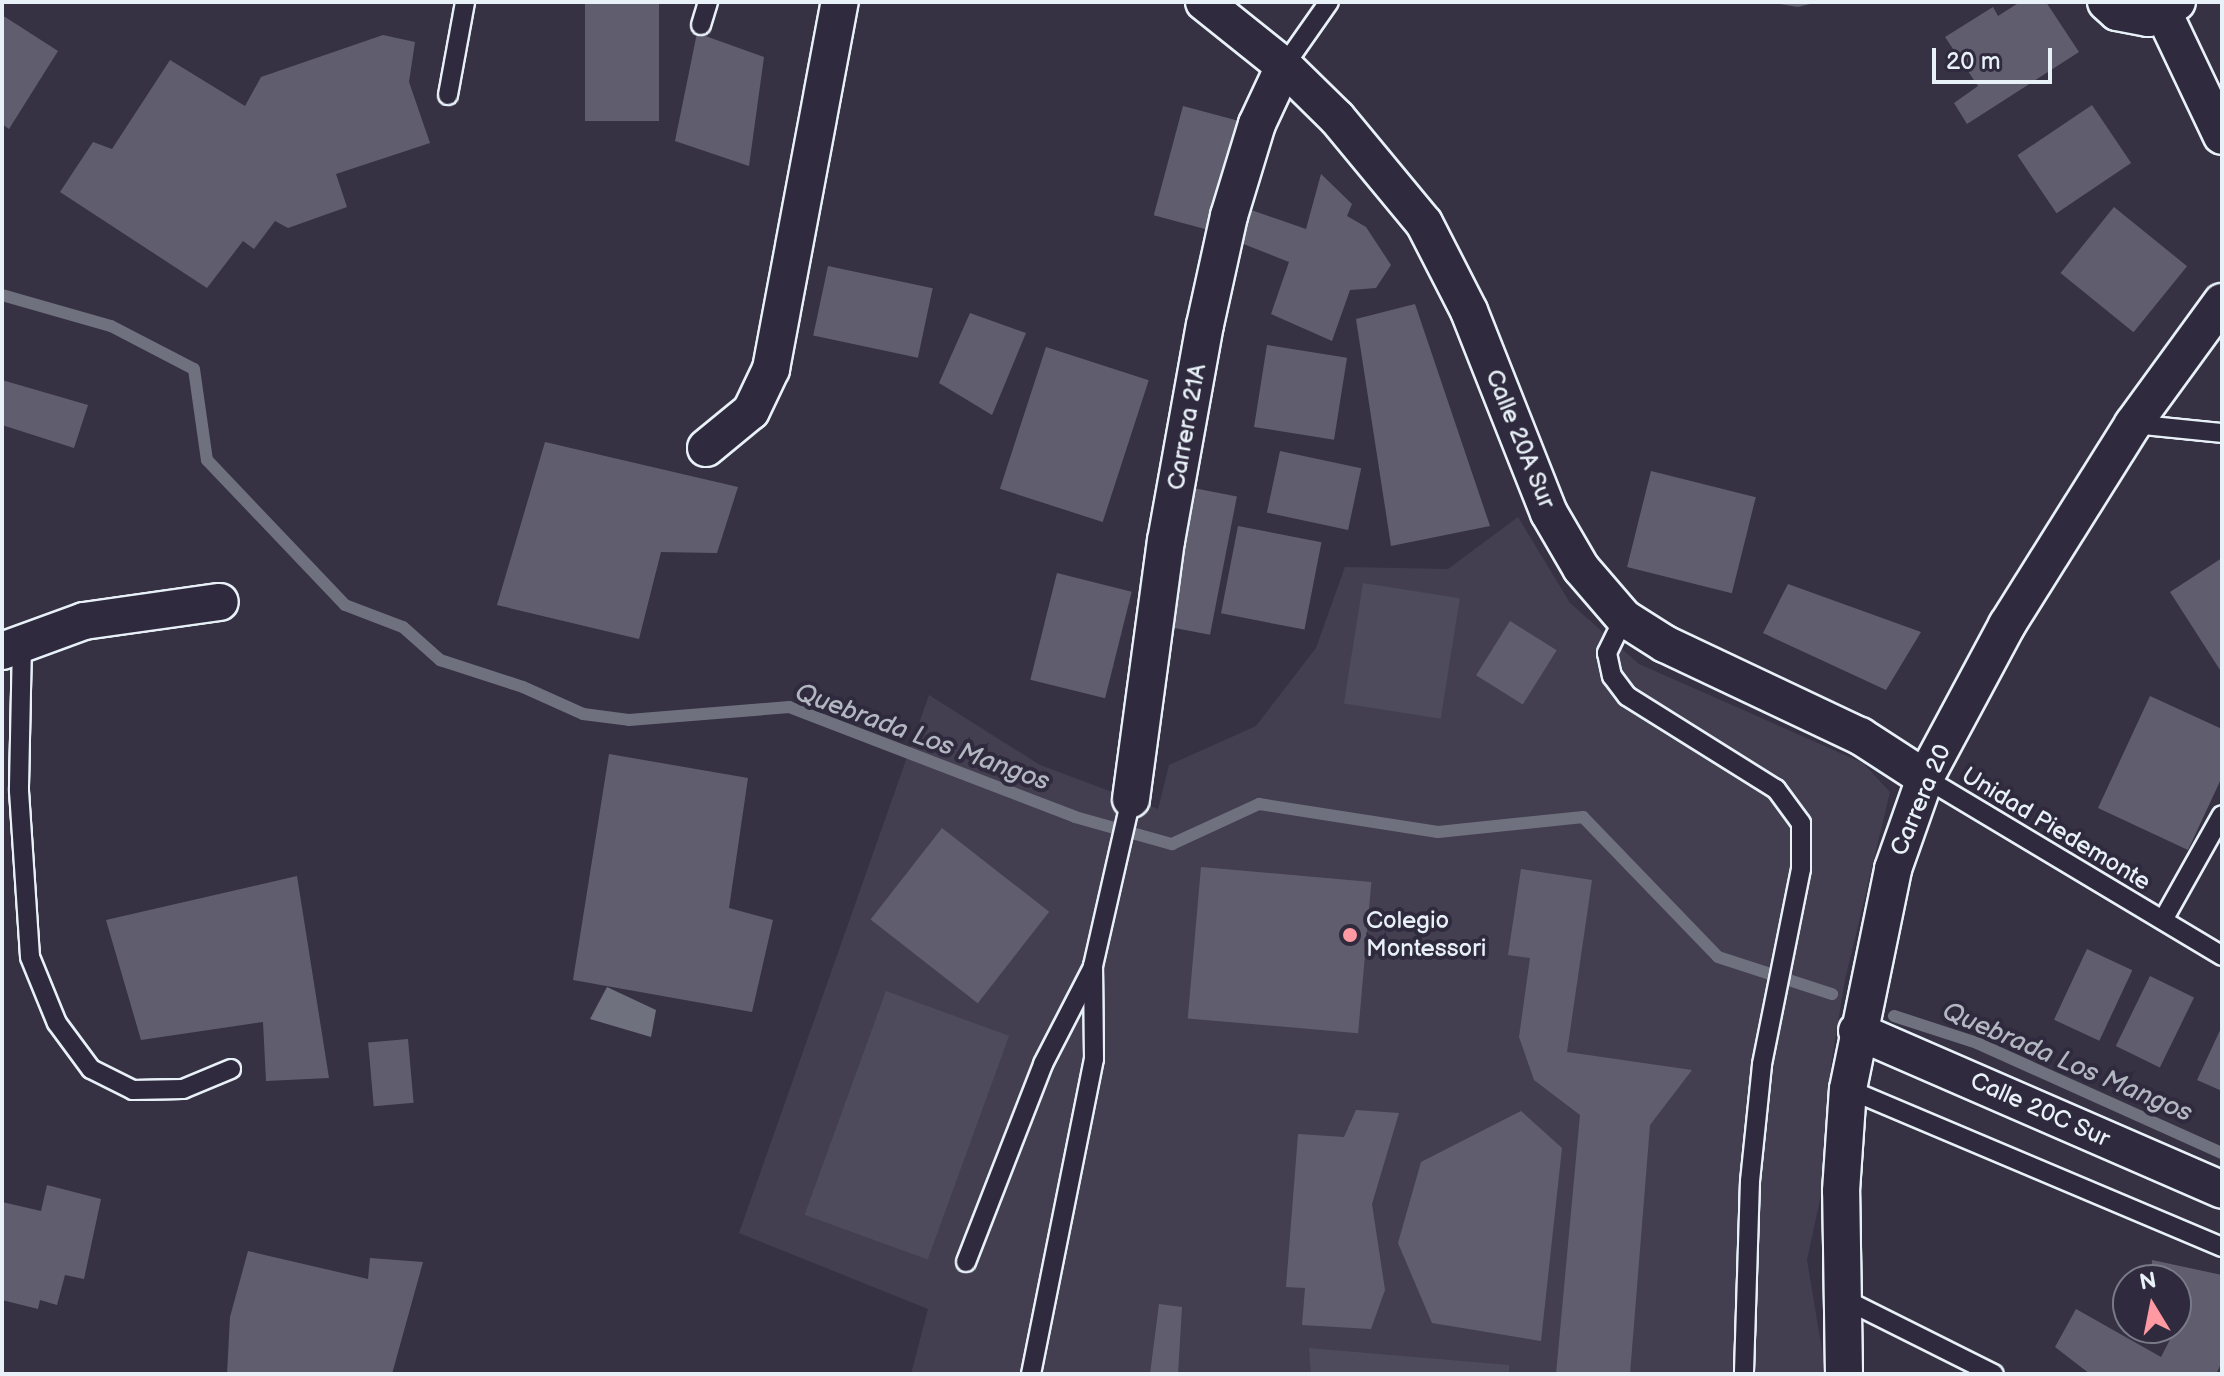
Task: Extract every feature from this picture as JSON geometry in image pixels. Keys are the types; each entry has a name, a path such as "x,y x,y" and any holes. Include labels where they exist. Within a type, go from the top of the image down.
{"street":[{"path":"706,448 751,411 771,369 840,2"},
{"name":"Calle 20A Sur","path":"1204,2 1284,66 1383,168 1424,223 1469,311 1549,513 1581,568 1624,618 1665,644 1860,736 1925,778"},
{"path":"2106,2 2133,17 2170,7 2222,136"},
{"name":"Carrera 21A","path":"1131,799 1166,541 1205,325 1237,190 1257,124 1284,66"},
{"name":"Carrera 20","path":"1844,1374 1840,1297 1848,1089 1857,1031 1893,869 1925,778 2007,625 2133,424 2222,302"},
{"path":"12,647 84,621 220,602"},
{"name":"Calle 20C Sur","path":"1857,1031 2222,1190"}],"lane":[{"path":"448,95 465,2"},
{"path":"701,25 708,2"},
{"path":"1284,66 1329,2"},
{"path":"2133,424 2222,433"},
{"path":"1624,618 1607,653 1612,676 1627,696 1776,789 1801,823 1801,869 1762,1065 1750,1181 1744,1374"},
{"path":"12,647 30,957 57,1023 91,1069 133,1090 183,1089 231,1069"},
{"name":"Unidad Piedemonte","path":"1925,778 2222,956"},
{"path":"1031,1374 1094,1059 1093,966 1131,799"},
{"name":"Unidad Piedemonte","path":"2163,920 2222,815"},
{"path":"966,1262 1043,1064 1093,966"},
{"path":"1848,1089 2222,1247"},
{"path":"1840,1297 1994,1374"}],"shaded area":[{"name":"Colegio Montessori","path":"1518,517 1570,603 1639,664 1863,763 1890,792 1845,980 1831,1064 1825,1176 1807,1260 1826,1374 911,1374 928,1309 739,1233 929,695 1040,765 1158,809 1169,765 1256,726 1316,648 1345,567 1448,569"},
{"path":"1363,583 1460,598 1441,719 1344,703"},
{"path":"886,991 1009,1036 928,1259 805,1215"},
{"path":"1309,1348 1509,1365 1509,1374 1311,1374"}],"water":[{"path":"607,987 656,1010 651,1037 590,1019"}],"building":[{"path":"585,2 659,2 659,121 585,121"},
{"path":"1767,2 1818,2 1798,7"},
{"path":"2020,2 2046,2 2079,52 1967,124 1954,103 1978,86 1945,37 1993,7 1998,16"},
{"path":"2,15 58,51 9,129 2,124"},
{"path":"697,33 764,57 749,166 675,141"},
{"path":"383,35 415,42 409,82 430,143 336,174 347,207 288,228 275,221 254,249 243,241 207,288 60,192 93,142 112,149 170,60 245,106 261,77"},
{"path":"2092,105 2131,163 2057,213 2017,155"},
{"path":"1183,106 1240,121 1211,230 1154,215"},
{"path":"1321,174 1352,204 1347,216 1366,227 1391,265 1376,288 1350,290 1332,341 1271,314 1289,262 1241,243 1251,210 1306,229"},
{"path":"2114,207 2187,266 2134,332 2061,273"},
{"path":"828,266 933,288 918,358 813,335"},
{"path":"1415,304 1490,526 1391,546 1356,319"},
{"path":"970,313 1026,333 992,415 939,383"},
{"path":"1267,345 1347,358 1334,440 1254,427"},
{"path":"1046,347 1149,380 1103,522 1000,489"},
{"path":"2,380 88,405 74,448 2,425"},
{"path":"545,442 738,487 717,553 661,552 639,639 497,605"},
{"path":"1280,451 1361,468 1348,530 1267,513"},
{"path":"1651,471 1756,497 1732,593 1627,567"},
{"path":"1178,485 1237,496 1210,635 1151,623"},
{"path":"1238,526 1321,542 1304,630 1221,613"},
{"path":"2222,558 2222,673 2170,592"},
{"path":"1057,573 1132,592 1105,698 1030,680"},
{"path":"1788,584 1921,632 1886,690 1763,633"},
{"path":"1510,621 1557,650 1523,704 1476,675"},
{"path":"2150,696 2222,729 2222,777 2188,850 2098,808"},
{"path":"609,754 748,778 729,908 773,920 752,1012 573,980"},
{"path":"942,828 1049,912 978,1003 871,919"},
{"path":"1201,867 1371,882 1358,1033 1188,1018"},
{"path":"1521,869 1592,880 1567,1052 1692,1070 1650,1125 1630,1374 1556,1374 1580,1115 1534,1080 1519,1037 1530,958 1508,955"},
{"path":"297,876 329,1078 266,1081 263,1022 141,1040 106,920"},
{"path":"2087,949 2132,970 2099,1041 2054,1020"},
{"path":"2150,976 2194,997 2160,1068 2116,1046"},
{"path":"2222,1026 2222,1091 2197,1080"},
{"path":"408,1039 414,1103 374,1106 368,1042"},
{"path":"1356,1110 1399,1113 1372,1204 1385,1290 1371,1329 1302,1325 1305,1288 1286,1287 1298,1134 1344,1137"},
{"path":"1521,1111 1562,1148 1541,1341 1432,1323 1398,1243 1421,1162"},
{"path":"47,1185 101,1199 84,1279 65,1275 57,1305 40,1300 38,1309 2,1300 2,1202 41,1211"},
{"path":"248,1251 368,1279 370,1258 423,1262 392,1374 227,1374 230,1317"},
{"path":"2192,1269 2222,1275 2222,1362 2216,1374 2090,1374 2055,1347 2076,1309 2112,1329 2112,1344 2138,1344 2161,1357 2168,1344 2192,1344"},
{"path":"1159,1304 1182,1307 1178,1374 1150,1374"}],"waterway":[{"name":"Quebrada Los Mangos","path":"2,295 111,326 194,369 207,460 345,605 403,627 440,660 523,687 583,714 629,720 789,707 1075,817 1172,844 1259,804 1438,832 1583,817 1718,957 1832,994"},
{"name":"Quebrada Los Mangos","path":"1894,1016 1977,1043 2222,1153"}],"place":[{"name":"Colegio Montessori","path":"1350,935"}]}
